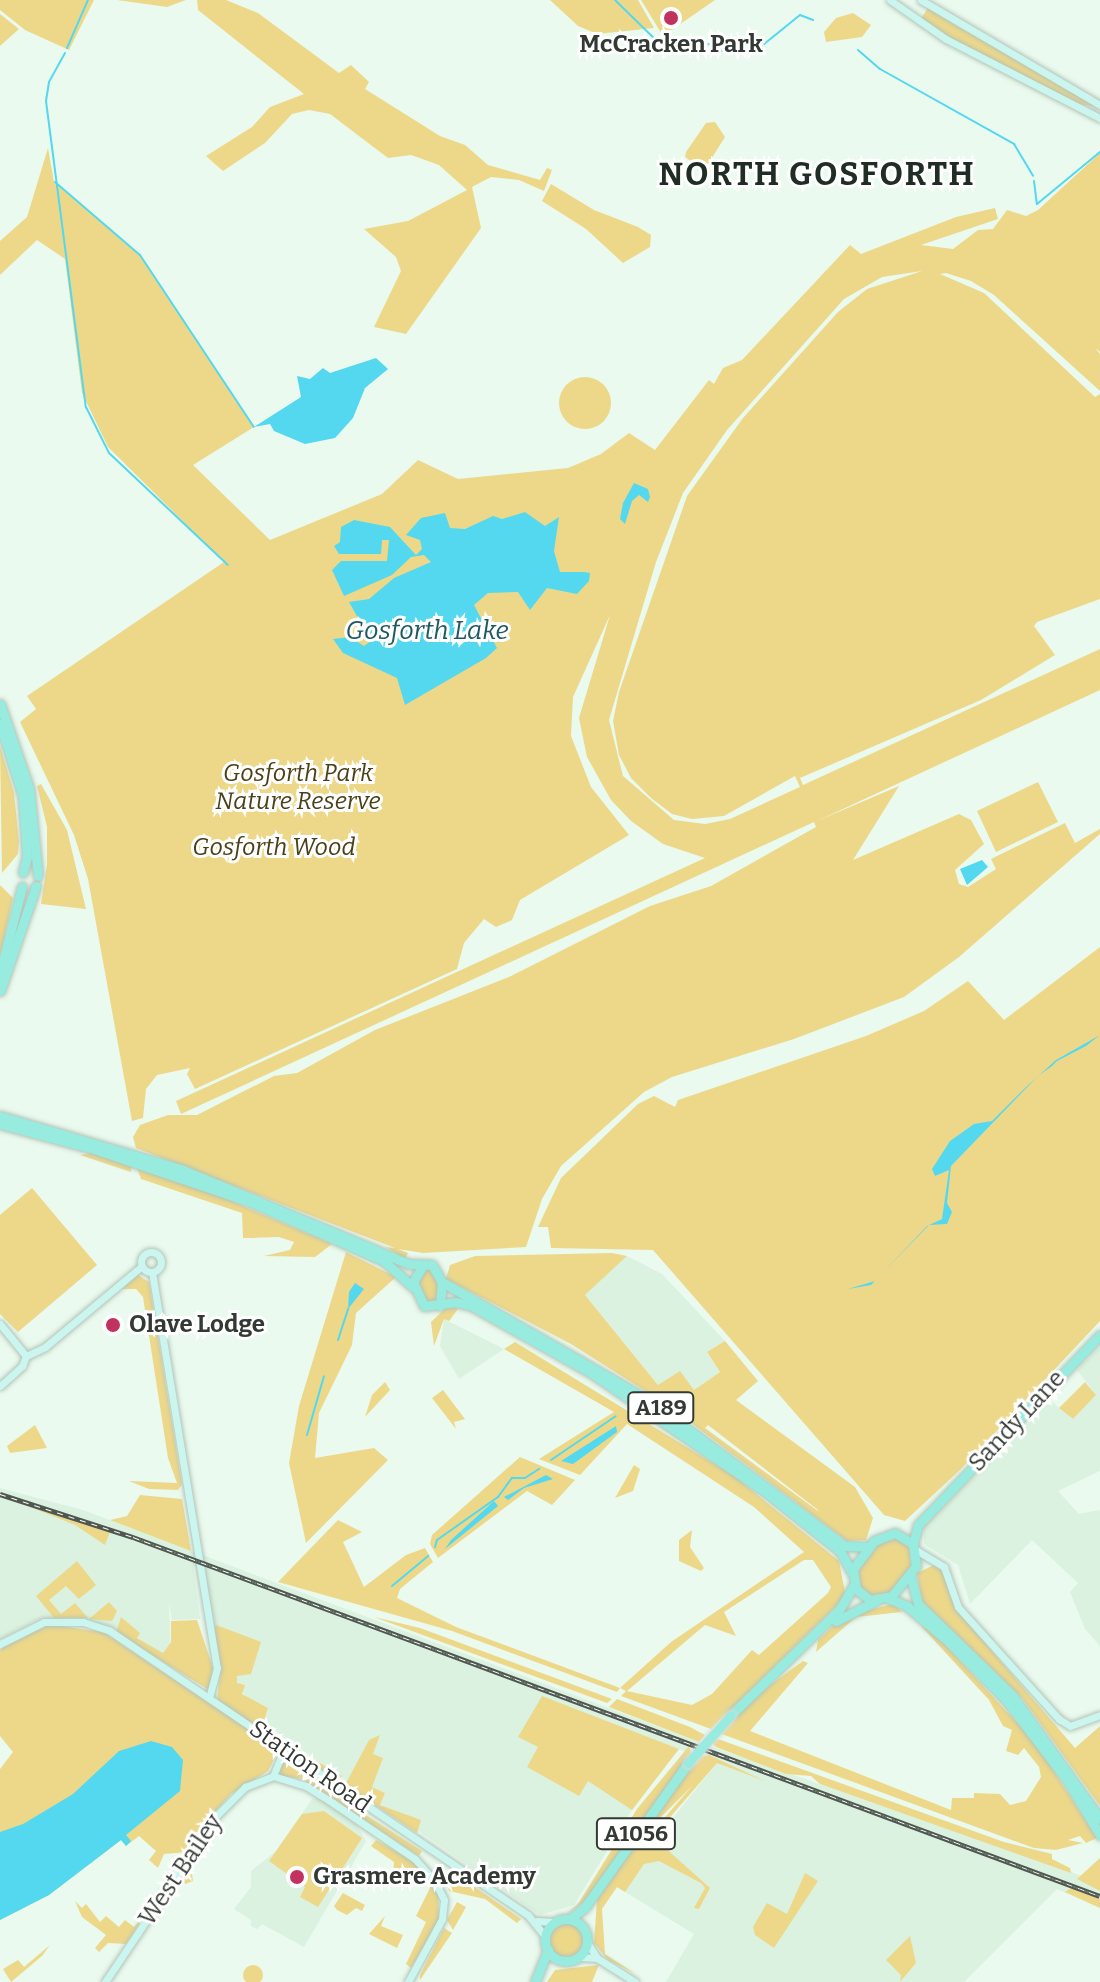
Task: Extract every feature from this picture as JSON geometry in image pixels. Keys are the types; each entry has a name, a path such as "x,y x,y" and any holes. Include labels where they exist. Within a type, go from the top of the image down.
{"main road":[{"path":"890,0 946,39 1100,118"},
{"path":"921,0 1100,105"},
{"path":"0,704 29,788 37,881 0,991"},
{"path":"0,724 23,797 27,857 0,973"},
{"path":"23,872 37,881"},
{"path":"22,887 37,881"},
{"path":"0,1116 183,1170 409,1264 437,1268 442,1282 440,1306 426,1307 415,1289 384,1261 248,1201 94,1149 0,1124"},
{"path":"0,1386 22,1366 26,1356 45,1347 142,1266 143,1255 156,1254 161,1264 152,1272"},
{"path":"415,1289 415,1272 423,1265"},
{"path":"142,1266 152,1272"},
{"path":"152,1272 217,1668 209,1697"},
{"name":"A189","path":"442,1282 653,1403 845,1546 869,1547"},
{"name":"A189","path":"440,1306 460,1302 484,1311 643,1406 839,1550 852,1573 854,1585"},
{"path":"0,1324 26,1356"},
{"name":"Sandy Lane","path":"914,1547 916,1528 934,1507 1100,1335"},
{"name":"Sandy Lane","path":"895,1533 934,1507"},
{"path":"852,1573 869,1547 895,1533 945,1569 958,1607 1059,1719 1070,1726 1100,1715"},
{"path":"914,1547 913,1570 918,1604 1012,1695 1099,1828"},
{"path":"854,1585 876,1601 888,1598 913,1570 934,1560"},
{"name":"A1056","path":"759,1689 839,1610 854,1585"},
{"path":"888,1598 907,1606 949,1642 1006,1700 1099,1828"},
{"name":"A1056","path":"571,1918 585,1907 688,1763 731,1715 846,1612 876,1601"},
{"name":"Station Road","path":"0,1644 44,1622 92,1624 209,1697 537,1921 545,1936"},
{"path":"284,1750 273,1776 323,1796 415,1859 434,1880 444,1900 442,1919 408,1982"},
{"name":"West Bailey","path":"105,1982 217,1815 245,1787 273,1776"},
{"name":"A1056","path":"582,1924 585,1907"},
{"path":"537,1921 553,1922 571,1918 582,1924 588,1944 597,1958 635,1982"},
{"path":"535,1982 544,1969 548,1950 545,1936 553,1922"},
{"path":"580,1957 588,1944"},
{"path":"548,1950 564,1961"},
{"path":"544,1969 580,1957 597,1958"}],"shaded area":[{"path":"627,1256 662,1274 725,1341 707,1353 720,1372 694,1390 659,1386 585,1295"},
{"path":"444,1319 504,1349 459,1379 440,1346"},
{"path":"1100,1346 1100,1471 1058,1491 1079,1514 1100,1510 1100,1646 1085,1629 1070,1592 1078,1583 1032,1540 970,1604 958,1565 924,1544 924,1527 1051,1401 1073,1419 1096,1395 1077,1370"},
{"path":"0,1488 83,1510 699,1742 1069,1871 1100,1884 1100,1908 1057,1889 964,1982 666,1982 694,1934 617,1887 717,1763 678,1749 632,1810 574,1905 540,1915 271,1728 264,1720 268,1708 247,1699 234,1680 213,1627 203,1569 193,1566 200,1619 172,1620 169,1603 171,1663 125,1631 78,1618 40,1619 0,1639"},
{"name":"Grasmere Academy","path":"322,1797 354,1820 366,1841 304,1947 262,1924 257,1929 251,1926 251,1920 234,1909 251,1887 251,1871 276,1851 312,1799"}],"green space":[{"path":"0,0 94,0 69,50 25,30 0,10"},
{"path":"117,0 186,0 167,7"},
{"path":"197,0 226,0 258,13 339,73 351,65 369,82 365,89 440,136 465,145 488,165 540,180 547,168 552,170 544,191 519,180 491,177 472,187 481,228 406,334 374,327 401,271 396,257 364,229 408,221 467,190 439,165 411,155 388,158 330,114 309,110 292,114 265,143 223,171 206,156 252,127 270,107 304,94 198,10"},
{"path":"550,0 638,0 654,28 597,34 578,26"},
{"name":"McCracken Park","path":"641,0 715,0 663,36"},
{"path":"928,8 1098,107 1078,104 955,41 920,20"},
{"path":"853,13 871,25 862,37 826,42 824,32 836,18"},
{"path":"0,14 19,29 0,46"},
{"path":"715,122 725,137 708,164 698,166 685,157 686,152 706,123"},
{"path":"48,148 54,182 140,255 254,427 193,465 270,540 382,494 418,460 458,479 568,468 601,454 629,433 655,450 709,380 714,384 723,368 742,360 850,245 861,254 956,217 995,208 998,219 921,245 953,249 978,230 993,229 1007,210 1026,216 1038,210 1100,153 1100,352 1095,348 1100,354 1100,391 994,295 971,281 940,274 984,293 1095,397 1100,394 1100,599 1037,622 1034,626 1055,655 981,700 800,778 803,785 1100,649 1100,690 817,821 899,786 853,860 959,814 971,820 984,844 955,870 959,884 968,887 996,869 991,859 1065,823 1075,843 1100,829 1100,834 959,957 904,997 794,1039 672,1077 644,1092 561,1166 542,1199 526,1247 423,1253 398,1249 408,1253 405,1259 386,1247 395,1248 136,1148 133,1137 140,1125 168,1115 197,1115 274,1076 297,1073 375,1030 511,976 650,906 711,886 816,827 814,822 181,1114 176,1101 705,858 663,844 631,821 611,800 587,757 579,718 610,615 573,697 571,736 591,787 629,835 520,900 512,920 496,927 484,919 464,943 457,969 195,1089 187,1074 190,1068 157,1075 146,1089 143,1118 132,1121 88,879 74,835 20,722 36,709 27,696 224,562 108,447 82,393 65,259 37,240 0,275 0,241 27,217","holes":["922,271 867,289 838,312 743,418 687,496 619,692 613,721 619,755 631,778 672,814 692,819 724,816 795,776 800,787 730,819 705,824 674,820 623,776 609,720 656,562 683,493 727,430 844,299 882,277"]},
{"path":"551,184 594,210 651,235 650,247 623,263 586,229 542,201"},
{"path":"585,377 603,385 611,403 603,421 585,429 567,421 559,403 567,385"},
{"path":"0,746 14,793 19,842 18,854 2,873"},
{"path":"1038,782 1058,822 996,852 977,811"},
{"path":"41,784 67,830 86,909 41,904 47,865 47,827 37,786"},
{"path":"0,885 13,898 0,956"},
{"path":"1100,947 1100,1321 961,1469 905,1521 884,1515 653,1250 551,1248 548,1227 538,1227 561,1178 638,1104 654,1096 675,1107 678,1100 866,1036 924,1011 968,981 1004,1020"},
{"path":"91,1153 132,1165 131,1172 80,1155"},
{"path":"137,1168 208,1191 332,1244 315,1257 264,1256 290,1250 294,1242 279,1237 243,1238 242,1213 141,1179"},
{"path":"32,1188 97,1265 18,1332 0,1314 0,1215"},
{"path":"346,1252 396,1277 356,1313 352,1345 319,1413 315,1458 374,1448 388,1460 306,1543 289,1463 299,1406"},
{"path":"612,1253 627,1256 585,1295 658,1385 680,1371 694,1390 720,1372 707,1352 725,1341 758,1381 736,1400 855,1487 873,1518 866,1540 847,1541 669,1406 571,1344 446,1279 450,1265 475,1256","holes":["708,1425 818,1511 705,1428"]},
{"path":"425,1267 436,1272 440,1300 426,1302 417,1283"},
{"path":"138,1275 149,1282 182,1484 178,1490 149,1489 129,1481 177,1483 168,1458 143,1297 136,1289 122,1289"},
{"path":"448,1306 458,1309 449,1321 444,1319 434,1346 431,1322"},
{"path":"515,1342 734,1476 839,1561 845,1592 841,1601 711,1729 621,1696 626,1691 620,1688 671,1642 804,1552 754,1507 627,1424 580,1475 539,1459 614,1412 504,1349","holes":["804,1560 813,1560 831,1587 828,1593 759,1655 752,1650 712,1694 692,1705 627,1691 705,1625 736,1636 724,1612"]},
{"path":"385,1382 390,1390 365,1417 372,1395"},
{"path":"1085,1382 1096,1395 1073,1419 1059,1408"},
{"path":"443,1390 465,1419 454,1422 456,1429 432,1398"},
{"path":"35,1425 47,1448 10,1453 7,1446"},
{"path":"520,1457 575,1480 552,1505 527,1491 438,1558 430,1544 432,1535"},
{"path":"634,1465 640,1469 633,1491 615,1498"},
{"path":"140,1495 182,1499 191,1551 110,1520 127,1516"},
{"path":"28,1506 110,1532 105,1545 75,1525"},
{"path":"338,1520 362,1532 343,1542 364,1587 406,1555 425,1548 433,1562 400,1589 397,1598 456,1627 620,1688 617,1692 452,1631 278,1582"},
{"path":"692,1530 690,1547 704,1568 701,1571 679,1561 679,1540"},
{"path":"898,1539 909,1547 911,1566 890,1593 872,1596 860,1588 857,1571 882,1540"},
{"path":"77,1561 96,1585 79,1599 66,1586 49,1600 61,1614 75,1603 88,1618 54,1618 36,1596"},
{"path":"934,1565 943,1572 960,1614 1075,1748 1100,1726 1100,1806 1022,1698 922,1601 917,1573"},
{"path":"109,1602 117,1611 112,1621 89,1619"},
{"path":"893,1604 902,1612 856,1617 816,1652 818,1640 844,1616"},
{"path":"121,1617 140,1633 137,1638 163,1653 171,1642 171,1621 197,1620 213,1668 209,1690 116,1633"},
{"path":"374,1617 420,1628 612,1699 607,1703"},
{"path":"45,1624 103,1632 279,1750 268,1771 231,1794 211,1816 187,1852 164,1854 158,1868 149,1860 156,1851 139,1836 126,1846 121,1840 49,1895 0,1920 0,1769 13,1752 0,1736 0,1650 20,1633"},
{"path":"216,1625 261,1642 251,1674 237,1676 237,1683 245,1685 242,1694 268,1708 264,1721 285,1742 342,1776 338,1780 217,1701 221,1665 211,1634"},
{"path":"921,1626 935,1634 1035,1742 1097,1838 1086,1843 1080,1836 1068,1840 1083,1843 1056,1850 1034,1848 719,1733 754,1697 803,1661 808,1663 750,1731 951,1810 952,1798 974,1798 974,1793 1000,1794 1010,1805 1026,1801 1041,1777 1039,1767 1024,1748 1018,1755 1006,1751 1012,1730 1003,1726 989,1700"},
{"path":"542,1696 679,1749 632,1810 588,1781 579,1796 527,1767 538,1747 518,1737"},
{"path":"617,1699 705,1735 699,1742 609,1707"},
{"path":"380,1735 373,1754 383,1758 372,1787 385,1793 380,1805 421,1820 417,1833 345,1785 369,1740"},
{"path":"718,1739 1004,1842 1052,1854 1052,1859 1070,1868 1071,1873 820,1784 811,1776 786,1774 716,1747 712,1743"},
{"path":"689,1746 691,1753 585,1901 566,1914 578,1904 637,1809"},
{"path":"709,1755 765,1781 717,1763 653,1837 710,1888 699,1909 694,1908 705,1888 701,1883 659,1861 644,1864 625,1892 617,1887 602,1909 605,1954 636,1974 608,1960 594,1943 597,1900 626,1856 639,1846 648,1849 646,1839 693,1785 644,1834 647,1823 701,1757"},
{"path":"280,1760 422,1851 419,1856 303,1779 275,1775"},
{"path":"324,1811 362,1838 318,1907 300,1897 305,1887 269,1861 302,1814"},
{"path":"219,1819 191,1866 193,1881 185,1884 181,1875"},
{"path":"376,1840 413,1861 438,1894 439,1921 411,1968 406,1964 426,1922 416,1916 431,1886 407,1874 399,1882 393,1878 394,1862 371,1846"},
{"path":"1100,1858 1100,1891 1077,1879"},
{"path":"442,1872 453,1872 521,1919 517,1923 485,1899 449,1891"},
{"path":"805,1873 818,1881 774,1948 755,1935 753,1927 767,1903 787,1914"},
{"path":"1071,1888 1100,1899 1100,1908 1065,1892"},
{"path":"343,1893 365,1905 362,1911 356,1908 347,1915 337,1910 334,1906"},
{"path":"75,1901 82,1908 86,1904 100,1922 106,1916 119,1927 125,1920 134,1927 145,1915 126,1944 108,1943 99,1952 95,1948 106,1935 82,1917"},
{"path":"457,1902 466,1907 453,1930 447,1920"},
{"path":"385,1916 381,1926 403,1935 397,1948 369,1934"},
{"path":"566,1921 579,1927 585,1940 579,1953 566,1959 553,1953 547,1940 553,1927"},
{"path":"444,1928 452,1933 420,1980 420,1975"},
{"path":"910,1936 916,1963 900,1982 901,1975 886,1960"},
{"path":"50,1945 42,1956 11,1982 3,1969 18,1960 24,1967"},
{"path":"253,1965 260,1968 263,1975 260,1982 253,1985 246,1982 243,1975 246,1968"},
{"path":"599,1965 592,1982 547,1982 555,1970"}],"water":[{"path":"376,358 388,369 365,388 353,418 335,438 305,444 274,431 270,424 254,427 301,397 297,376 310,379 323,368 330,373"},
{"path":"634,483 648,489 650,497 648,502 639,495 632,501 625,524 620,519 623,503"},
{"name":"Gosforth Lake","path":"525,512 545,526 559,517 554,551 560,572 590,573 589,581 577,594 547,588 530,610 518,592 488,593 474,605 497,648 486,658 405,705 397,678 343,653 333,639 350,637 364,646 371,641 366,621 358,618 349,602 369,599 394,578 431,562 424,555 411,557 392,575 344,596 332,570 341,561 387,561 389,540 382,540 381,554 339,554 334,546 340,542 341,527 354,520 390,527 416,555 422,549 420,540 406,535 421,518 445,513 450,528 465,529 493,516 502,519"},
{"path":"982,860 988,867 967,885 960,869"},
{"path":"1100,1035 1057,1061 1039,1075 1056,1060"},
{"path":"1037,1078 951,1166 947,1203 952,1212 947,1224 929,1225 942,1219 949,1170 935,1176 932,1169 950,1141 974,1124 992,1121"},
{"path":"355,1283 364,1289 348,1309 349,1292"},
{"path":"616,1426 617,1432 573,1464 561,1461"},
{"path":"546,1475 553,1479 524,1488 508,1500 504,1497"},
{"path":"494,1501 498,1506 445,1549 451,1540"},
{"path":"151,1741 172,1747 183,1760 180,1791 126,1835 131,1841 126,1846 121,1840 49,1895 0,1920 0,1832 23,1824 73,1794 119,1751"}],"waterway":[{"path":"67,48 88,0"},
{"path":"615,0 665,49 713,44"},
{"path":"720,51 758,49 800,15 813,20"},
{"path":"858,50 880,69 1014,144 1033,176"},
{"path":"65,53 49,82 46,101 86,407 109,453 228,565"},
{"path":"1034,181 1037,204 1100,152"},
{"path":"55,182 140,255 254,427"},
{"path":"338,1340 348,1309"},
{"path":"307,1435 324,1376"},
{"path":"551,1460 616,1416"},
{"path":"435,1547 437,1540 498,1497 512,1478 525,1478 539,1469"},
{"path":"392,1586 428,1556"}],"railway":[{"path":"0,1494 133,1537 1100,1896"}],"place":[{"name":"McCracken Park","path":"671,18"},
{"name":"Olave Lodge","path":"113,1325"},
{"name":"Grasmere Academy","path":"297,1877"}],"district":[{"name":"NORTH GOSFORTH","path":"817,174"}],"park label":[{"name":"Gosforth Park Nature Reserve","path":"298,788"},
{"name":"Gosforth Wood","path":"274,848"}]}
